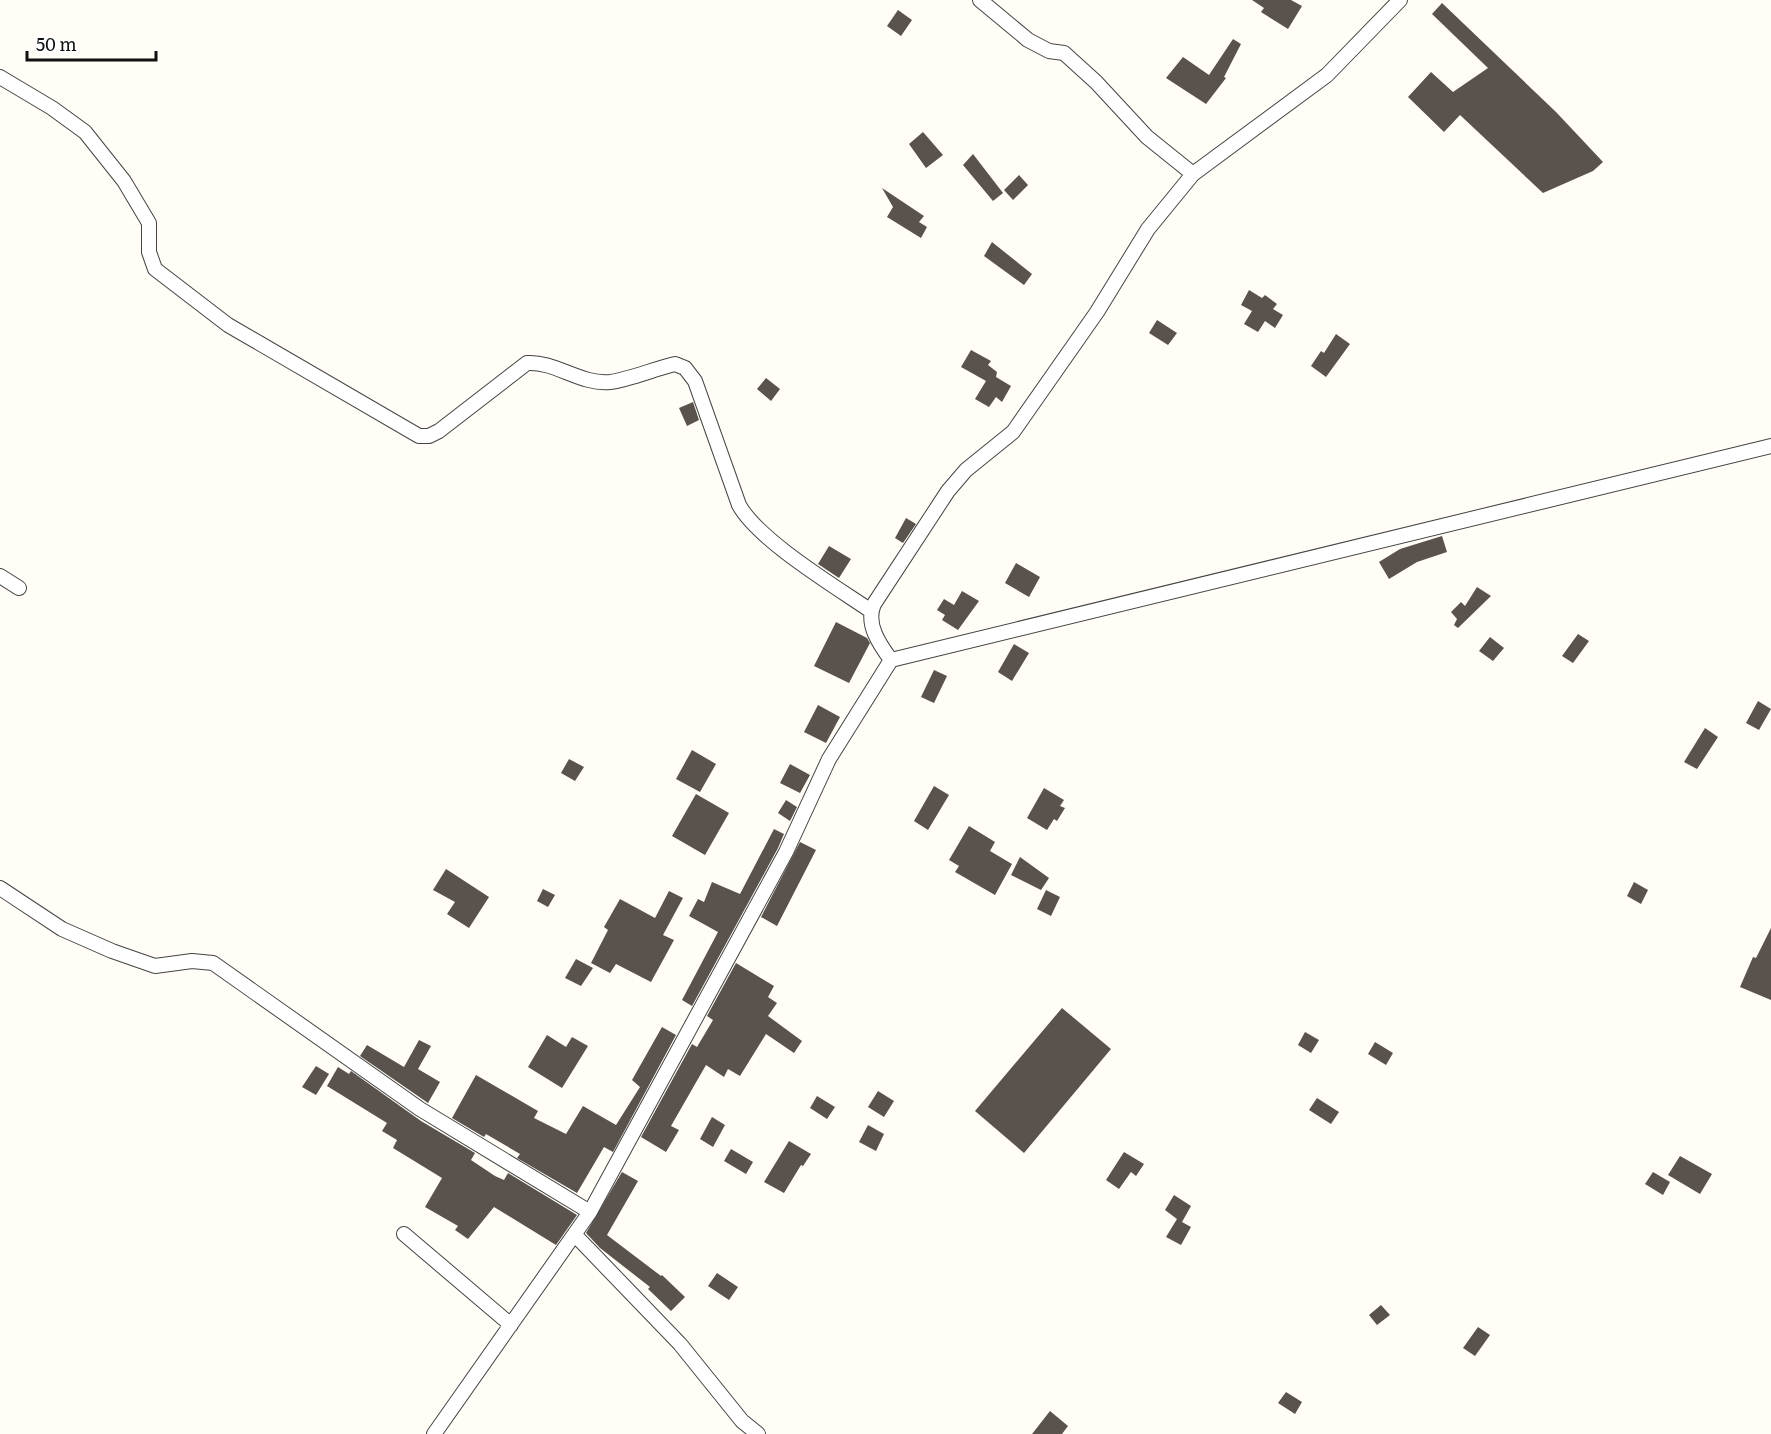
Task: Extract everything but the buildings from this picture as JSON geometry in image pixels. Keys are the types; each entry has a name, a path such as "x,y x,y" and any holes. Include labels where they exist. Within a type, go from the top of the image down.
{"street":[{"path":"980,0 1028,40 1049,51 1064,53 1096,82 1147,137 1193,174"},
{"path":"891,660 875,639 871,611 948,491 966,470 1013,432 1097,312 1148,229 1193,174 1327,75 1400,0"},
{"path":"0,77 52,108 91,140 124,181 149,223 148,252 156,269 228,325 419,436 429,436 439,431 527,363 539,362 580,377 609,382 675,364 685,368 695,381 739,505 746,518 809,569 871,611"},
{"path":"434,1434 590,1212 786,852 830,759 891,660 1771,446"},
{"path":"0,576 19,588"},
{"path":"0,888 62,929 112,951 155,966 192,962 213,963 420,1109 590,1212"},
{"path":"404,1234 511,1325"},
{"path":"575,1235 680,1344 735,1413 758,1434"}]}
